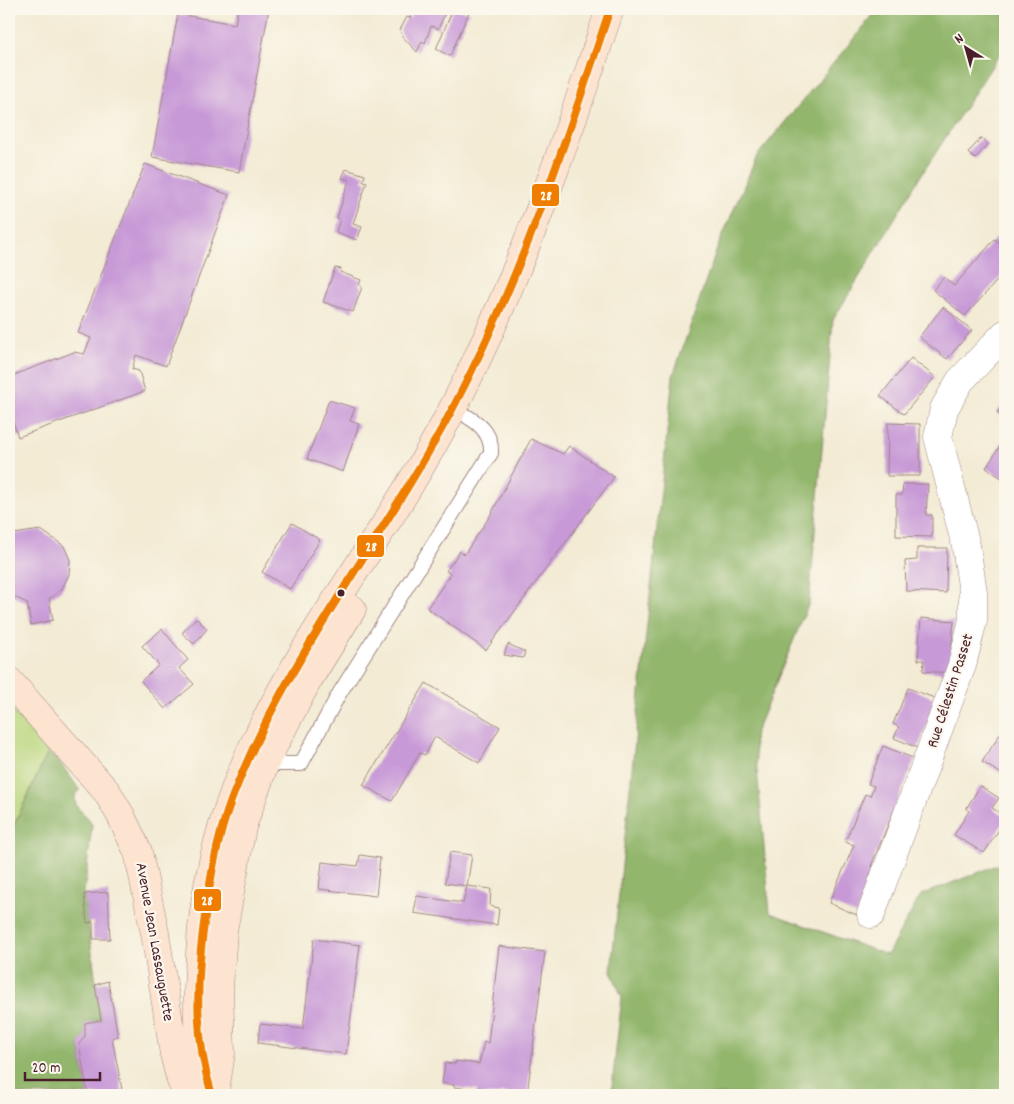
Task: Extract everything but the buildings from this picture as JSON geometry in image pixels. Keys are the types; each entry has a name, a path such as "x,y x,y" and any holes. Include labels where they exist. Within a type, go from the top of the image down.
{"street":[{"path":"213,1095 221,1053 219,988 223,931 257,757 290,671 403,494 453,409 488,336 520,262 572,124 610,9"},
{"path":"257,757 308,680 418,504 468,417 504,343 536,267 589,131 630,9"},
{"name":"Rue Célestin Passet","path":"871,914 962,666 973,620 973,592 966,546 938,436 944,409 960,381 1005,334"},
{"name":"Avenue Jean Lassauguette","path":"9,681 106,792 121,816 138,852 155,933 174,1054 181,1082 189,1095"}],"lane":[{"path":"257,757 279,764 301,764 339,694 491,453 491,445 482,426 468,417"}],"green space":[{"path":"878,9 1005,9 1005,46 918,180 833,320 809,603 754,736 770,913 887,955 921,895 1005,862 1005,1095 611,1095 622,997 611,971 673,376 718,246 757,156"},
{"path":"9,706 48,752 9,836"},
{"path":"48,752 60,763 80,790 75,795 75,801 92,825 84,894 101,1020 85,1023 85,1036 79,1044 88,1095 9,1095 9,836"}],"transit line":[{"name":"28","path":"212,1095 202,1054 198,993 208,897 226,814 254,746 280,696 337,599 427,455 478,358 500,310 540,211 610,9"}]}
